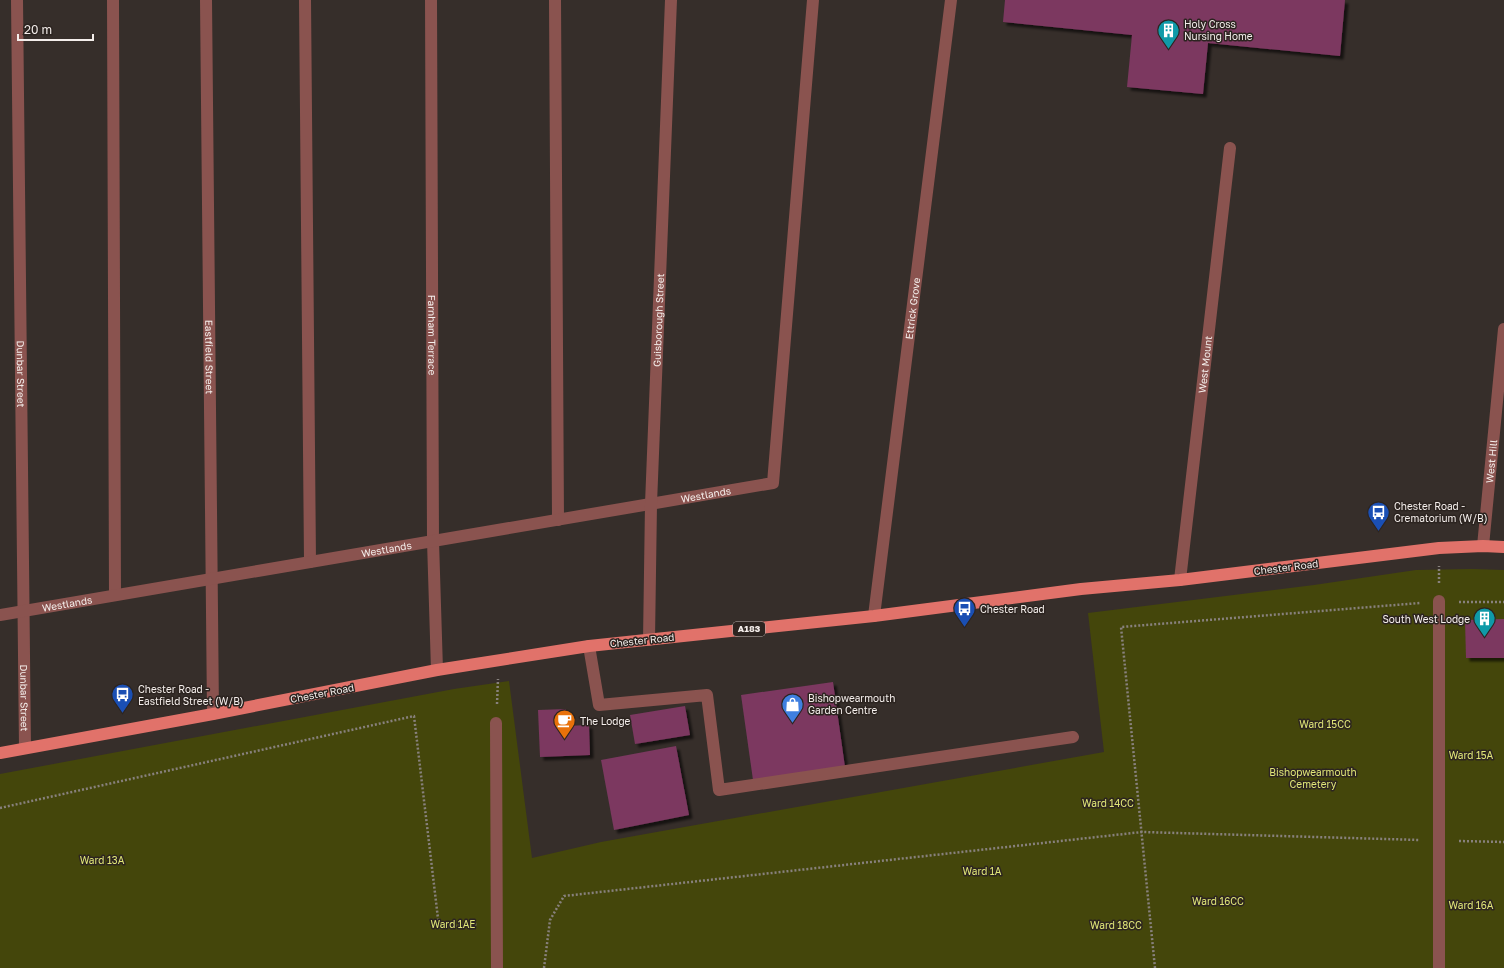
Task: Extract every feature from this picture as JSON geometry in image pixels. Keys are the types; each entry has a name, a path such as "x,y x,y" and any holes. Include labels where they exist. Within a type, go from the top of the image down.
{"main road":[{"name":"Chester Road","path":"0,753 213,714 437,670 589,646 874,616 1081,589 1180,580 1439,548 1483,546 1504,547"}],"street":[{"name":"Dunbar Street","path":"17,0 23,611 26,748"},
{"path":"113,0 115,595"},
{"name":"Eastfield Street","path":"206,0 213,714"},
{"path":"305,0 310,562"},
{"name":"Farnham Terrace","path":"431,0 433,541 437,670"},
{"path":"555,0 558,520"},
{"name":"Guisborough Street","path":"648,640 651,504 671,0"},
{"name":"Westlands","path":"0,615 773,483 813,0"},
{"name":"Ettrick Grove","path":"874,616 951,0"},
{"name":"West Mount","path":"1180,580 1230,148"},
{"name":"West Hill","path":"1483,546 1504,329"},
{"path":"1439,601 1439,968"},
{"path":"589,646 599,705 707,694 719,790 1073,737"},
{"path":"496,723 497,968"}],"path":[{"path":"1439,548 1439,601"},
{"path":"1156,968 1121,627 1439,601 1504,602"},
{"path":"496,723 498,660"},
{"path":"0,808 414,716 439,927 496,922"},
{"path":"544,968 550,920 564,896 1142,832 1504,842"}],"green space":[{"name":"Bishopwearmouth Cemetery","path":"1416,570 1504,570 1504,968 0,968 0,774 454,689 509,681 532,858 601,842 1104,752 1088,613 1314,585"}],"building":[{"name":"Holy Cross Nursing Home","path":"1005,0 1345,0 1340,56 1208,43 1203,94 1127,87 1132,35 1003,22"},
{"name":"South West Lodge","path":"1504,619 1504,658 1466,658 1465,620"},
{"path":"833,682 845,767 753,780 741,695"},
{"path":"685,706 690,735 635,744 630,715"},
{"name":"The Lodge","path":"566,709 566,726 589,725 590,755 540,757 538,710"},
{"path":"676,746 689,815 614,830 601,760"}],"place":[{"name":"Holy Cross Nursing Home","path":"1169,50"},
{"name":"Chester Road - Crematorium (W/B)","path":"1379,532"},
{"name":"Chester Road","path":"965,628"},
{"name":"South West Lodge","path":"1485,638"},
{"name":"Chester Road - Eastfield Street (W/B)","path":"122,714"},
{"name":"Bishopwearmouth Garden Centre","path":"792,724"},
{"name":"The Lodge","path":"564,740"}],"park label":[{"name":"Ward 15CC","path":"1325,724"},
{"name":"Ward 15A","path":"1471,755"},
{"name":"Ward 14CC","path":"1108,803"},
{"name":"Ward 13A","path":"102,860"},
{"name":"Ward 1A","path":"982,871"},
{"name":"Ward 16CC","path":"1218,901"},
{"name":"Ward 16A","path":"1471,905"},
{"name":"Ward 1AE","path":"453,924"},
{"name":"Ward 18CC","path":"1116,925"}]}
